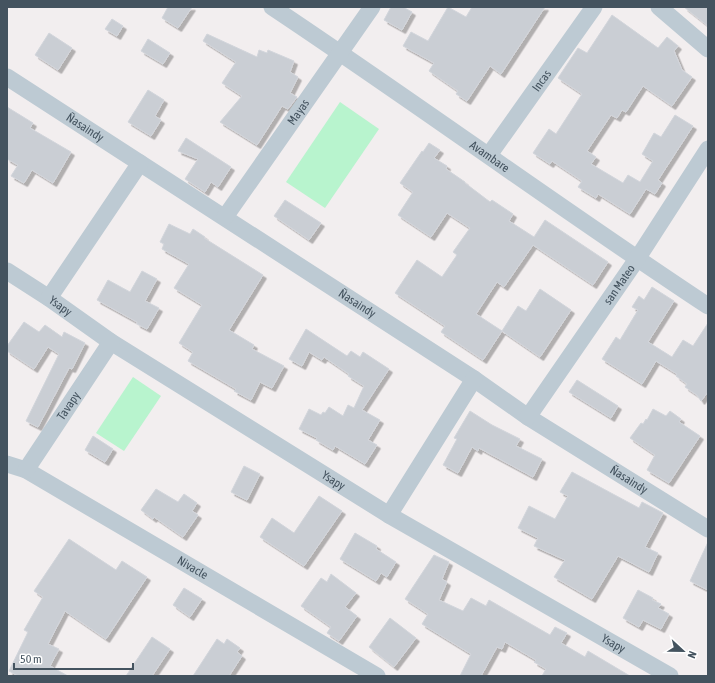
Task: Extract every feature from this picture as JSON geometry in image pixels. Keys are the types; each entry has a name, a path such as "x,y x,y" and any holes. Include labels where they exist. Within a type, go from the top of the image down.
{"street":[{"name":"Avambare","path":"272,7 489,155 637,259 708,306"},
{"name":"Mayas","path":"224,217 372,7"},
{"name":"Incas","path":"489,155 594,7"},
{"path":"659,7 708,49"},
{"name":"Ñasaindy","path":"7,76 474,379 528,417 708,529"},
{"name":"san Mateo","path":"528,417 637,259 708,149"},
{"path":"49,298 140,163"},
{"name":"Ysapy","path":"7,271 49,298 111,342 389,515 670,676"},
{"name":"Tavapy","path":"26,470 111,342"},
{"path":"389,515 474,379"},
{"name":"Nivacle","path":"7,464 26,470 377,676"}],"green space":[{"path":"340,102 379,129 325,208 286,182"},
{"path":"133,377 161,396 124,451 96,433"}],"building":[{"path":"168,7 192,7 178,28 162,18"},
{"path":"391,7 403,7 412,12 402,30 384,20"},
{"path":"448,7 466,17 472,7 545,7 501,74 490,66 467,101 456,94 458,91 429,71 434,63 403,46 411,32 428,41"},
{"path":"684,7 708,7 708,26"},
{"path":"612,15 658,48 667,37 678,46 674,51 682,70 692,77 672,106 643,86 626,112 622,110 617,118 611,115 587,151 596,157 591,164 623,183 628,175 640,182 653,161 642,154 654,133 661,137 675,115 693,126 658,180 662,183 655,194 646,189 630,214 598,194 596,198 578,187 582,181 552,161 550,164 533,153 549,129 556,134 582,94 558,78 578,48 587,53"},
{"path":"112,19 123,26 117,36 105,29"},
{"path":"49,33 72,48 58,70 35,55"},
{"path":"207,34 257,57 259,50 267,53 268,50 294,61 290,72 298,77 290,93 297,97 288,109 282,106 257,145 220,122 242,96 222,83 236,62 203,41"},
{"path":"148,39 170,53 163,64 141,51"},
{"path":"148,90 164,100 155,116 161,120 151,136 128,122"},
{"path":"7,107 33,123 30,128 71,152 53,183 32,170 24,183 11,176 18,165 7,159"},
{"path":"186,138 231,167 218,187 211,182 205,192 185,179 198,159 178,151"},
{"path":"429,143 440,150 434,158 447,166 446,169 490,202 492,200 513,214 509,221 534,237 545,220 608,262 593,285 533,245 504,287 497,282 476,314 502,331 483,360 441,332 445,326 395,293 417,260 442,277 457,255 453,252 470,228 447,213 431,237 398,215 413,192 400,183"},
{"path":"285,200 321,223 309,240 274,216"},
{"path":"169,224 190,234 193,229 205,237 204,238 263,275 229,330 254,345 252,349 284,366 272,388 260,382 251,400 234,391 236,389 188,361 193,352 179,343 202,305 174,288 189,264 162,249 164,244 160,242"},
{"path":"142,271 157,279 145,301 159,308 147,329 97,300 108,280 130,292"},
{"path":"652,287 674,301 648,342 672,357 683,340 693,346 708,323 708,392 701,401 697,395 685,387 687,384 676,376 677,374 656,361 642,384 602,359 616,337 620,340 638,310 632,307 639,296 644,300"},
{"path":"540,289 571,310 540,357 502,331 518,306 526,311"},
{"path":"24,322 39,332 45,325 62,337 64,332 85,343 72,369 69,368 38,427 26,421 59,354 48,347 34,369 7,351 7,346"},
{"path":"306,329 347,356 351,351 360,357 363,352 389,369 362,410 380,420 368,440 377,445 365,464 335,446 333,450 316,440 317,438 299,429 309,409 321,415 323,412 325,413 329,407 343,416 348,405 354,408 364,386 348,376 349,374 324,357 322,360 309,352 302,366 289,359"},
{"path":"577,380 618,406 611,418 569,392"},
{"path":"653,409 666,416 670,411 681,419 679,422 700,436 669,483 647,470 655,455 630,438 641,423 643,424 646,419 647,420"},
{"path":"470,411 492,425 520,439 516,446 542,459 533,477 479,448 478,451 472,447 458,473 443,465 457,439 454,438"},
{"path":"93,436 113,449 105,462 85,450"},
{"path":"244,466 260,474 247,500 231,492"},
{"path":"572,472 639,508 642,502 663,513 645,547 658,553 649,572 618,556 592,599 554,577 565,560 534,546 538,538 518,528 529,506 555,519 568,496 560,492"},
{"path":"156,489 178,502 184,494 197,503 192,511 198,515 183,537 141,510"},
{"path":"319,496 342,511 304,566 260,537 272,518 294,533"},
{"path":"355,533 377,546 376,549 396,562 387,577 381,573 376,581 340,559"},
{"path":"69,539 116,570 122,561 147,577 106,639 65,611 48,644 59,649 50,666 68,676 18,676 9,671 28,632 24,630 43,597 34,591"},
{"path":"708,542 708,590 690,581"},
{"path":"434,555 449,562 442,579 447,582 439,600 463,611 471,598 486,606 489,600 550,635 555,627 567,633 561,643 585,657 588,651 630,676 542,676 546,669 534,662 536,660 505,642 502,649 497,647 481,676 460,676 471,654 422,624 428,614 405,599"},
{"path":"331,574 356,593 345,607 357,616 339,641 327,633 331,627 301,606 321,578 327,582"},
{"path":"184,588 202,599 190,617 173,605"},
{"path":"638,590 653,598 652,600 661,604 658,608 669,614 661,629 643,620 639,627 623,618"},
{"path":"390,618 416,638 394,667 369,647"},
{"path":"152,637 170,649 152,676 126,676"},
{"path":"217,639 224,644 227,639 240,648 237,652 242,656 229,676 193,676"}]}
